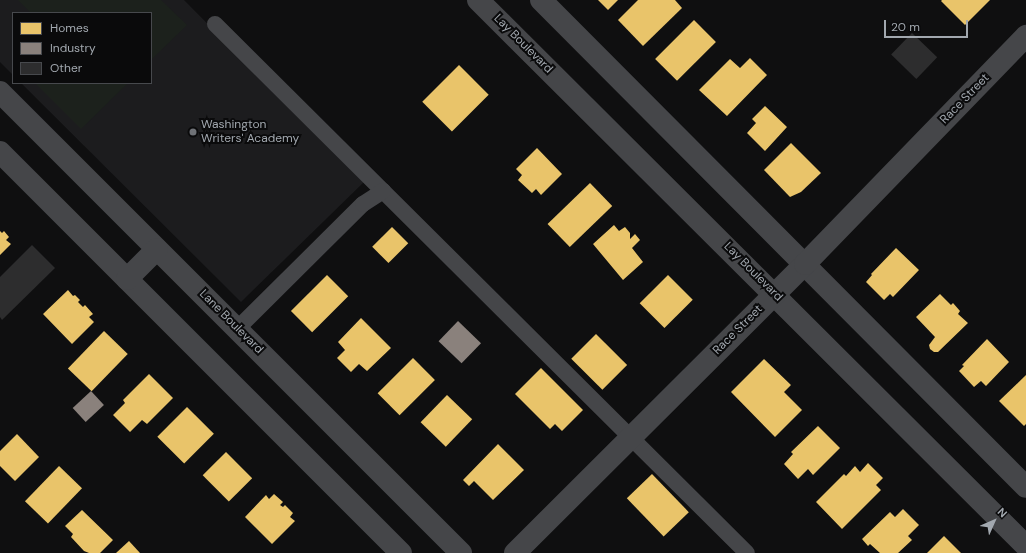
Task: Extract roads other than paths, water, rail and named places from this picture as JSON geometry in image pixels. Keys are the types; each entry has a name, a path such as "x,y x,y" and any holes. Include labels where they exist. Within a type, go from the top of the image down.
{"street":[{"name":"Lay Boulevard","path":"479,0 1026,546"},
{"path":"541,0 1026,487"},
{"name":"Race Street","path":"515,553 805,264 1026,36"},
{"name":"Lane Boulevard","path":"0,92 461,553"},
{"path":"0,152 401,553"},
{"path":"127,279 157,249"}],"lane":[{"path":"215,24 747,553"},
{"path":"237,329 362,204 383,191"}],"place":[{"name":"Washington Writers' Academy","path":"193,132"}]}
